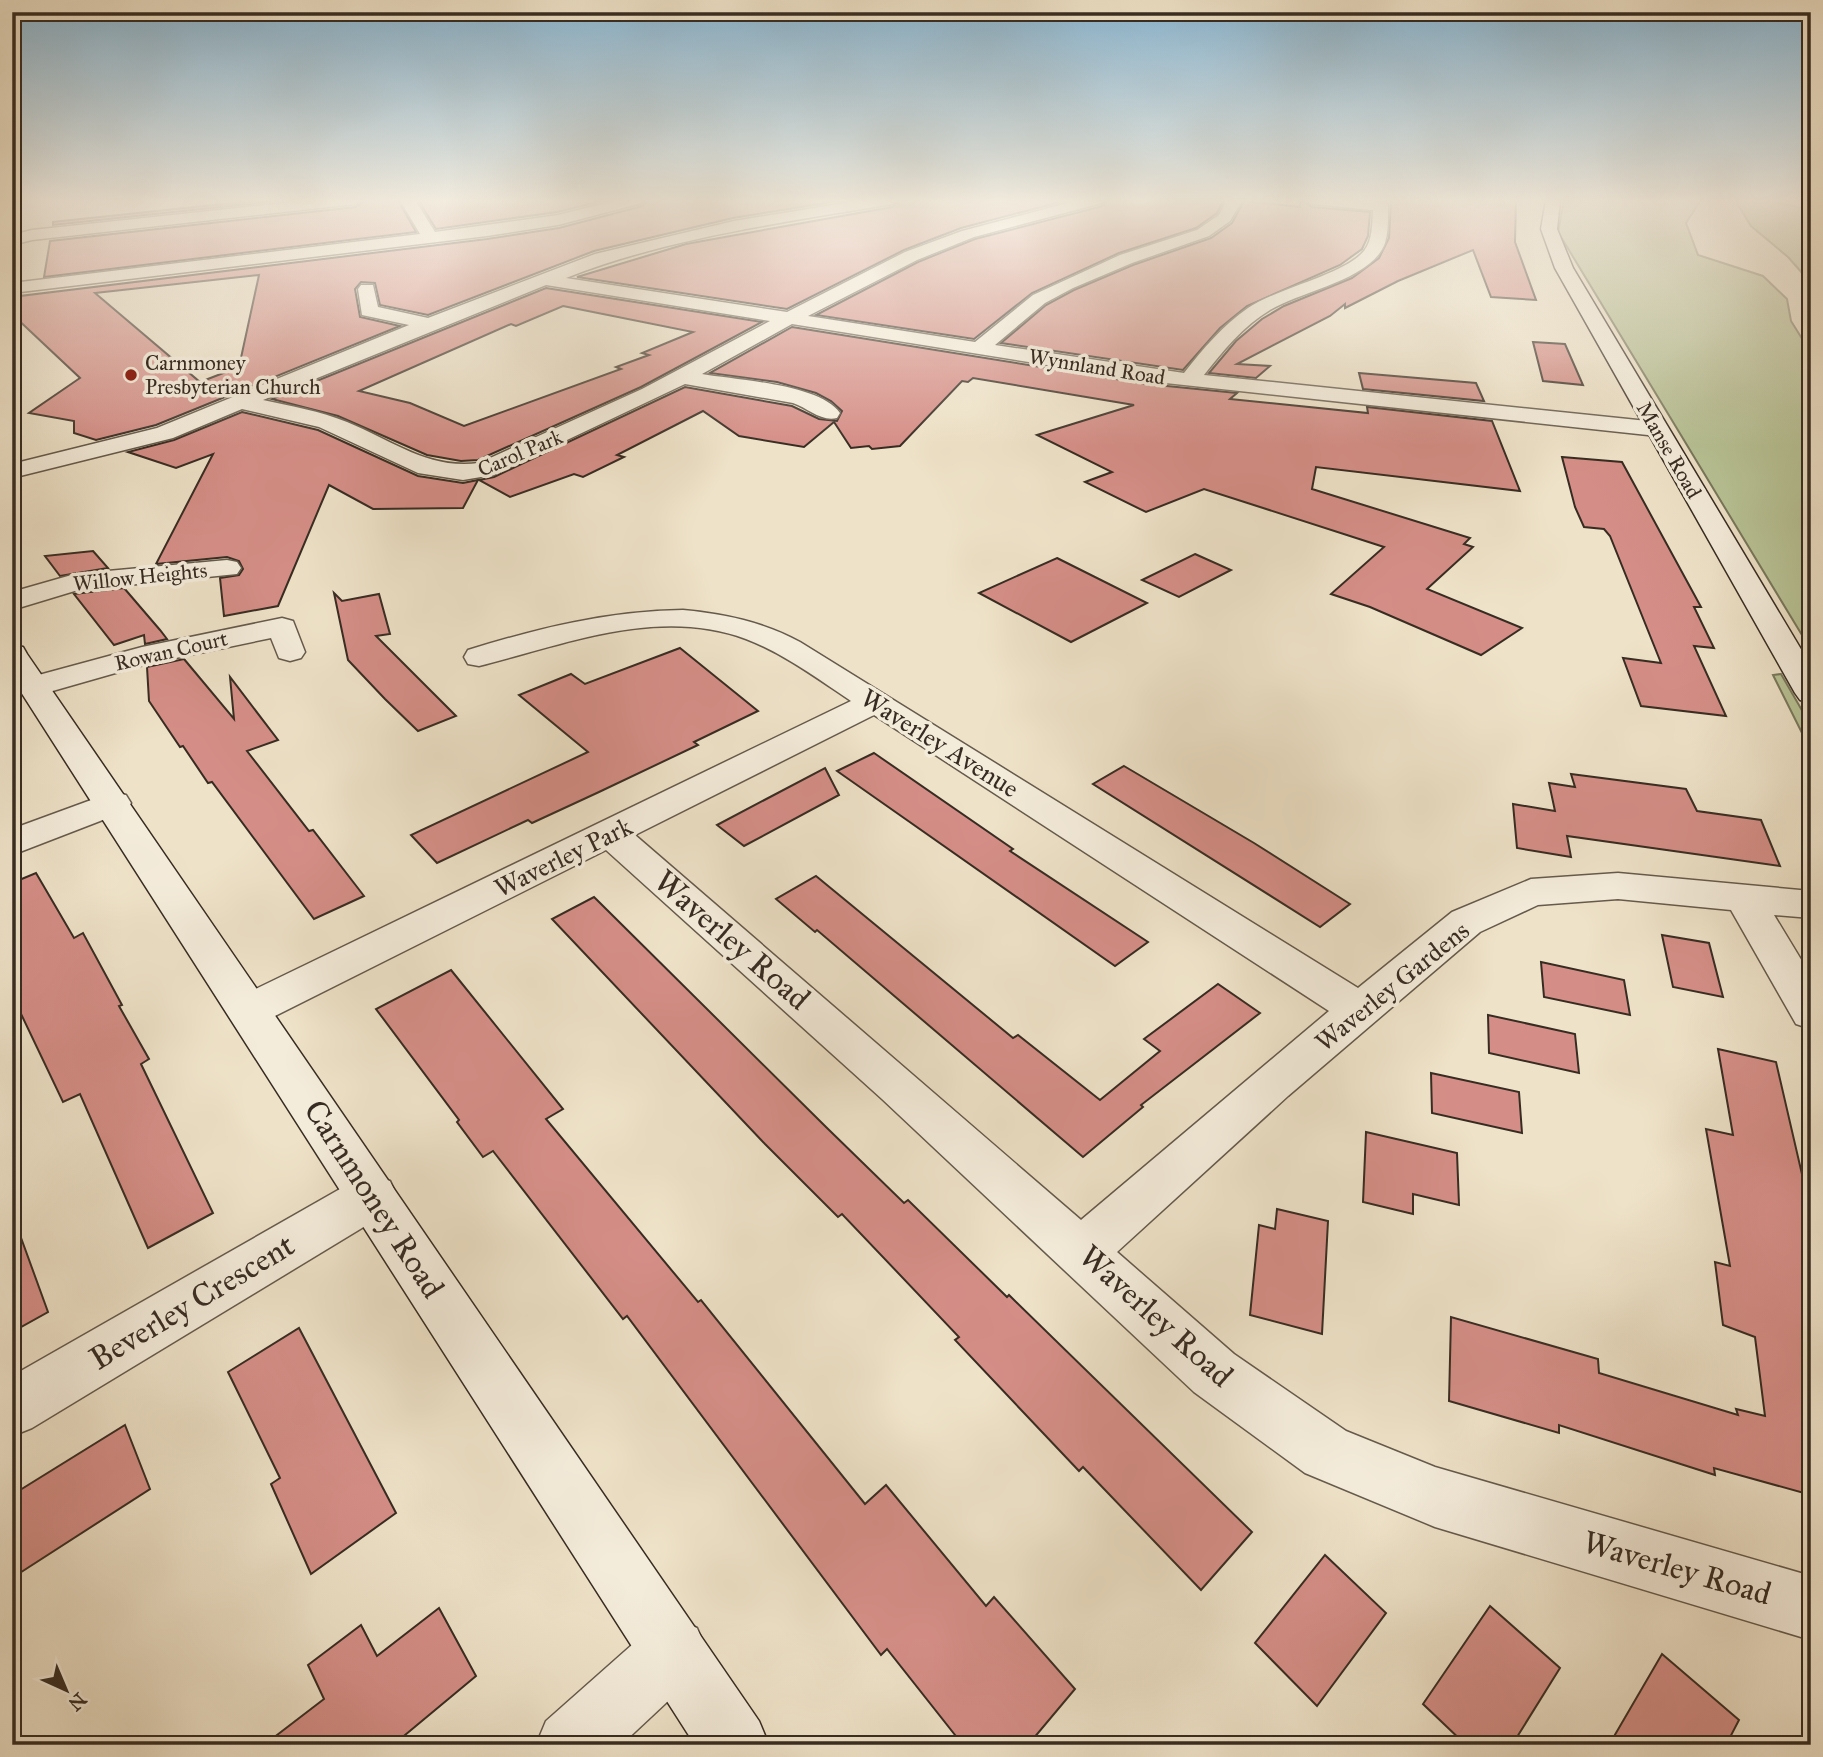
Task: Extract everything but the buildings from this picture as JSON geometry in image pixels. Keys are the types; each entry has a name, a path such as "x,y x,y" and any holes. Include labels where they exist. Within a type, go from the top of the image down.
{"street":[{"path":"12,288 62,282"},
{"path":"34,489 22,485 12,471 165,433 534,282"},
{"name":"Wynnland Road","path":"559,282 788,320 1189,380 1657,429"},
{"name":"Carol Park","path":"239,402 315,419 338,427 428,470 464,475 509,461 683,377 858,282"},
{"path":"978,349 1040,299 1071,282"},
{"path":"1189,380 1227,333 1248,315 1313,282"},
{"name":"Manse Road","path":"1574,282 1811,693"},
{"path":"368,289 369,311 429,324"},
{"path":"683,377 799,397 816,403 829,413"},
{"name":"Willow Heights","path":"12,601 75,582 227,568"},
{"name":"Waverley Avenue","path":"479,657 527,640 619,623 665,618 709,621 748,629 781,643 1360,1010"},
{"name":"Rowan Court","path":"24,670 142,656 282,628 290,652"},
{"name":"Carnmoney Road","path":"24,670 735,1745"},
{"name":"Waverley Park","path":"250,1010 874,702"},
{"path":"12,843 113,803"},
{"name":"Waverley Road","path":"611,834 1082,1251 1214,1373 1326,1452 1435,1497 1811,1608"},
{"name":"Waverley Gardens","path":"1082,1251 1360,1010 1466,922 1531,892 1618,887 1811,905"},
{"path":"1744,898 1811,1013"},
{"name":"Beverley Crescent","path":"12,1408 372,1196"},
{"path":"569,1745 674,1651"}],"green space":[{"path":"1588,282 1769,282 1787,299 1791,321 1811,353 1811,650"},
{"path":"1781,674 1811,726 1811,745 1803,735 1773,675"}],"place":[{"name":"Carnmoney Presbyterian Church","path":"131,375"}]}
